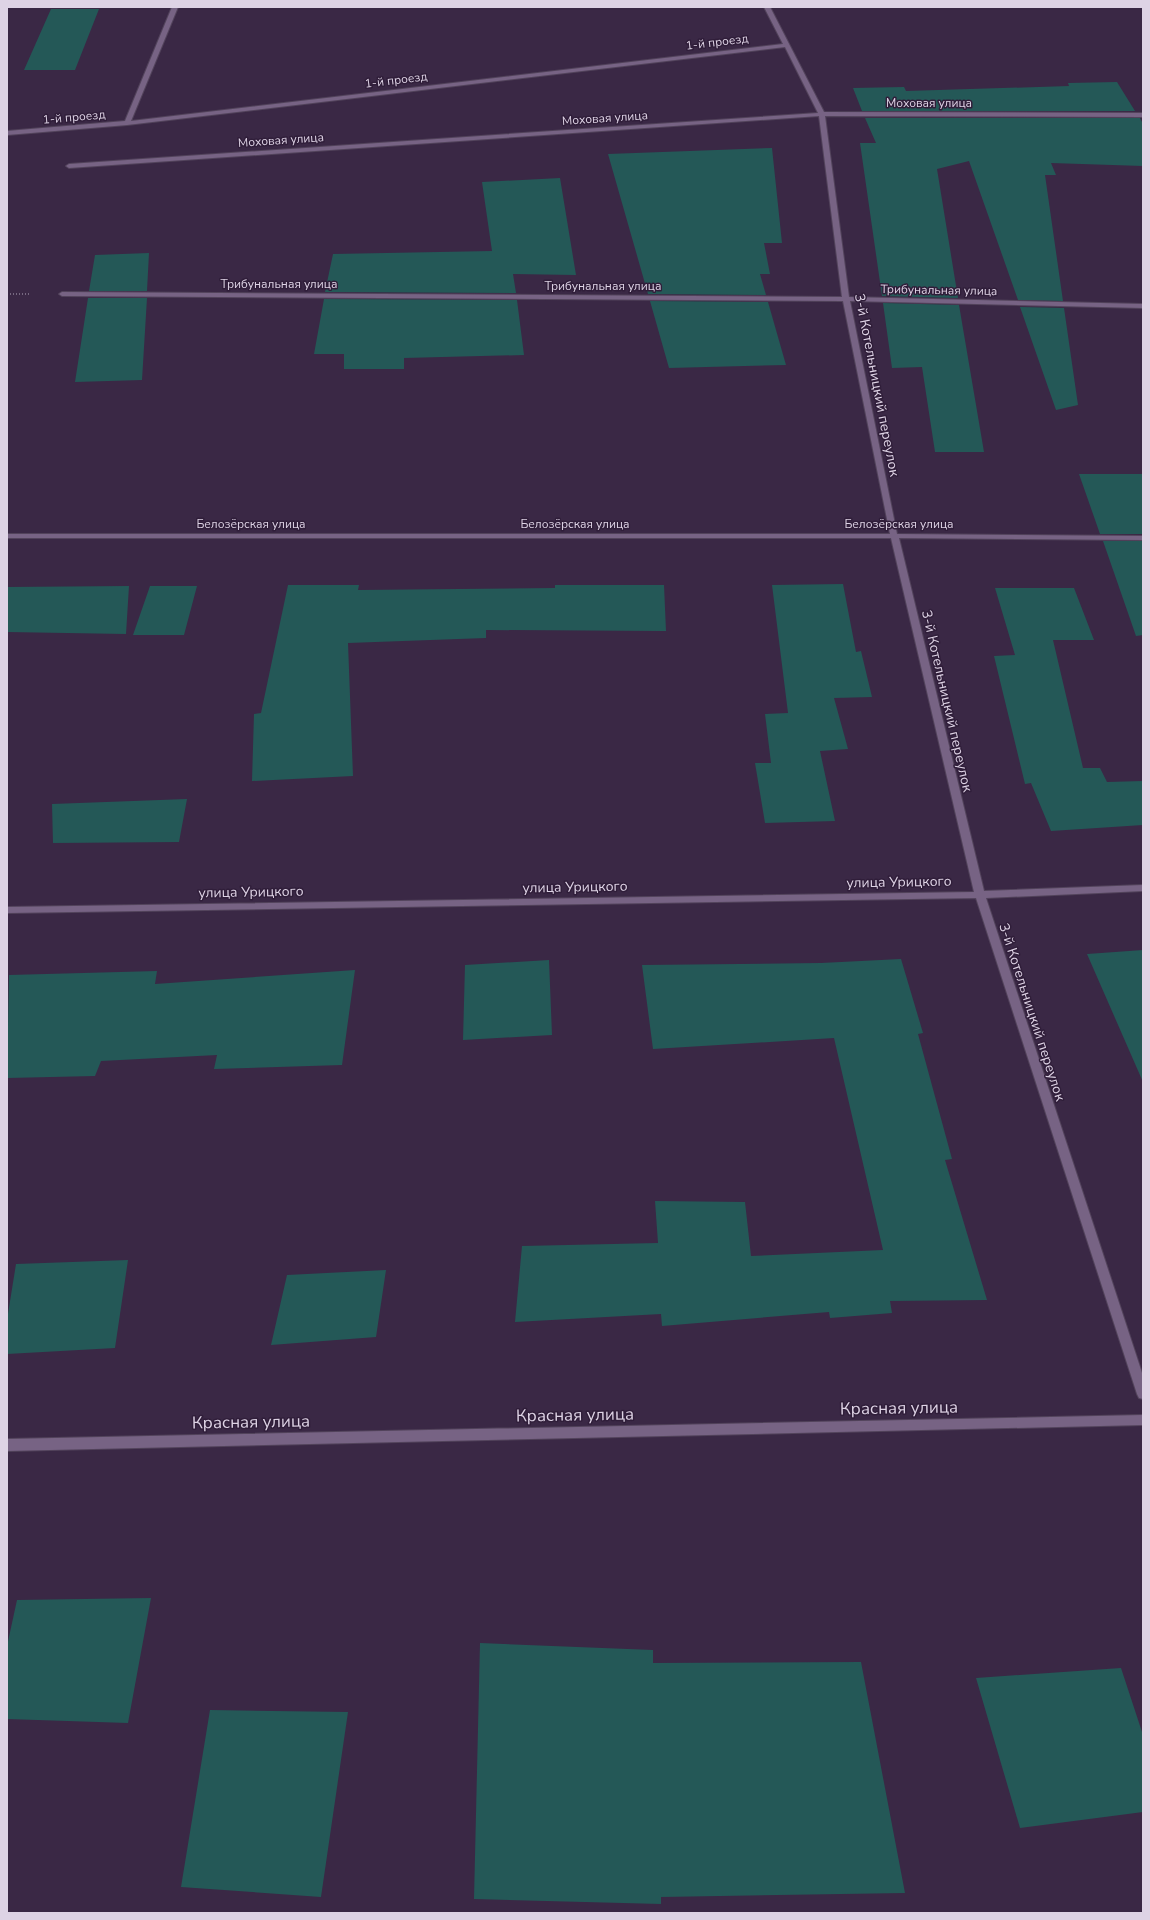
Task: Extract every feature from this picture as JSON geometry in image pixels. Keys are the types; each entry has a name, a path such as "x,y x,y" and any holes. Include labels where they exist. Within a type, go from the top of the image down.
{"street":[{"path":"127,123 175,7"},
{"name":"3-й Котельницкий переулок","path":"767,7 822,114 846,299 894,536 980,894 1143,1394"},
{"name":"1-й проезд","path":"7,133 127,123 786,45"},
{"name":"Моховая улица","path":"69,166 822,114 1143,115"},
{"name":"Трибунальная улица","path":"62,294 846,299 1143,306"},
{"name":"Белозёрская улица","path":"7,536 894,536 1143,538"},
{"name":"улица Урицкого","path":"7,910 980,894 1143,888"},
{"name":"Красная улица","path":"7,1445 1143,1420"}],"building":[{"path":"51,9 99,9 75,70 24,70"},
{"path":"1117,82 1135,111 862,111 853,88 904,87 906,91 1069,86 1068,83"},
{"path":"865,118 1140,118 1143,124 1143,166 1051,163 1056,175 1045,175 1063,301 1018,300 969,161 937,169 958,298 882,296 860,143 876,143"},
{"path":"772,148 782,243 764,243 770,274 760,274 766,295 648,294 608,154"},
{"path":"560,178 576,275 513,274 516,293 325,292 333,254 492,251 482,182"},
{"path":"149,253 147,291 89,291 95,255"},
{"path":"88,298 147,298 142,380 75,382"},
{"path":"324,299 517,300 524,355 404,358 404,369 344,369 344,354 314,354"},
{"path":"650,301 768,302 786,365 669,368"},
{"path":"883,303 959,305 984,452 935,452 922,367 892,368"},
{"path":"1020,307 1064,308 1078,405 1056,410"},
{"path":"1079,474 1143,474 1143,534 1100,534"},
{"path":"1103,541 1143,541 1143,635 1136,636"},
{"path":"843,584 856,652 861,651 872,697 834,698 848,749 820,751 835,821 765,823 755,763 771,763 765,714 788,713 772,585"},
{"path":"288,585 359,585 358,590 555,588 555,585 664,585 666,631 486,630 486,638 348,643 353,776 252,781 254,714 261,713"},
{"path":"129,586 126,634 7,632 7,587"},
{"path":"150,586 197,586 184,635 133,635"},
{"path":"995,588 1074,588 1094,640 1053,640 1083,768 1100,768 1107,782 1143,781 1143,825 1051,831 1031,783 1025,784 994,656 1015,655"},
{"path":"187,799 179,842 53,843 52,804"},
{"path":"1143,950 1143,1082 1087,954"},
{"path":"901,959 923,1033 918,1034 952,1159 945,1160 987,1300 890,1301 892,1313 830,1318 829,1312 662,1326 661,1314 515,1322 522,1246 658,1243 655,1201 745,1202 751,1256 883,1250 834,1038 653,1049 642,965 821,963"},
{"path":"549,960 552,1035 463,1040 465,965"},
{"path":"355,970 342,1065 214,1069 217,1055 101,1061 95,1076 7,1078 9,975 157,971 155,984"},
{"path":"128,1260 115,1348 7,1354 7,1320 16,1264"},
{"path":"386,1270 376,1337 271,1345 287,1275"},
{"path":"151,1598 128,1723 7,1719 7,1646 17,1600"},
{"path":"480,1643 653,1650 653,1663 861,1662 905,1893 661,1897 661,1904 474,1899"},
{"path":"1121,1668 1143,1735 1143,1812 1020,1828 976,1678"},
{"path":"210,1710 348,1712 321,1897 181,1887"}]}
